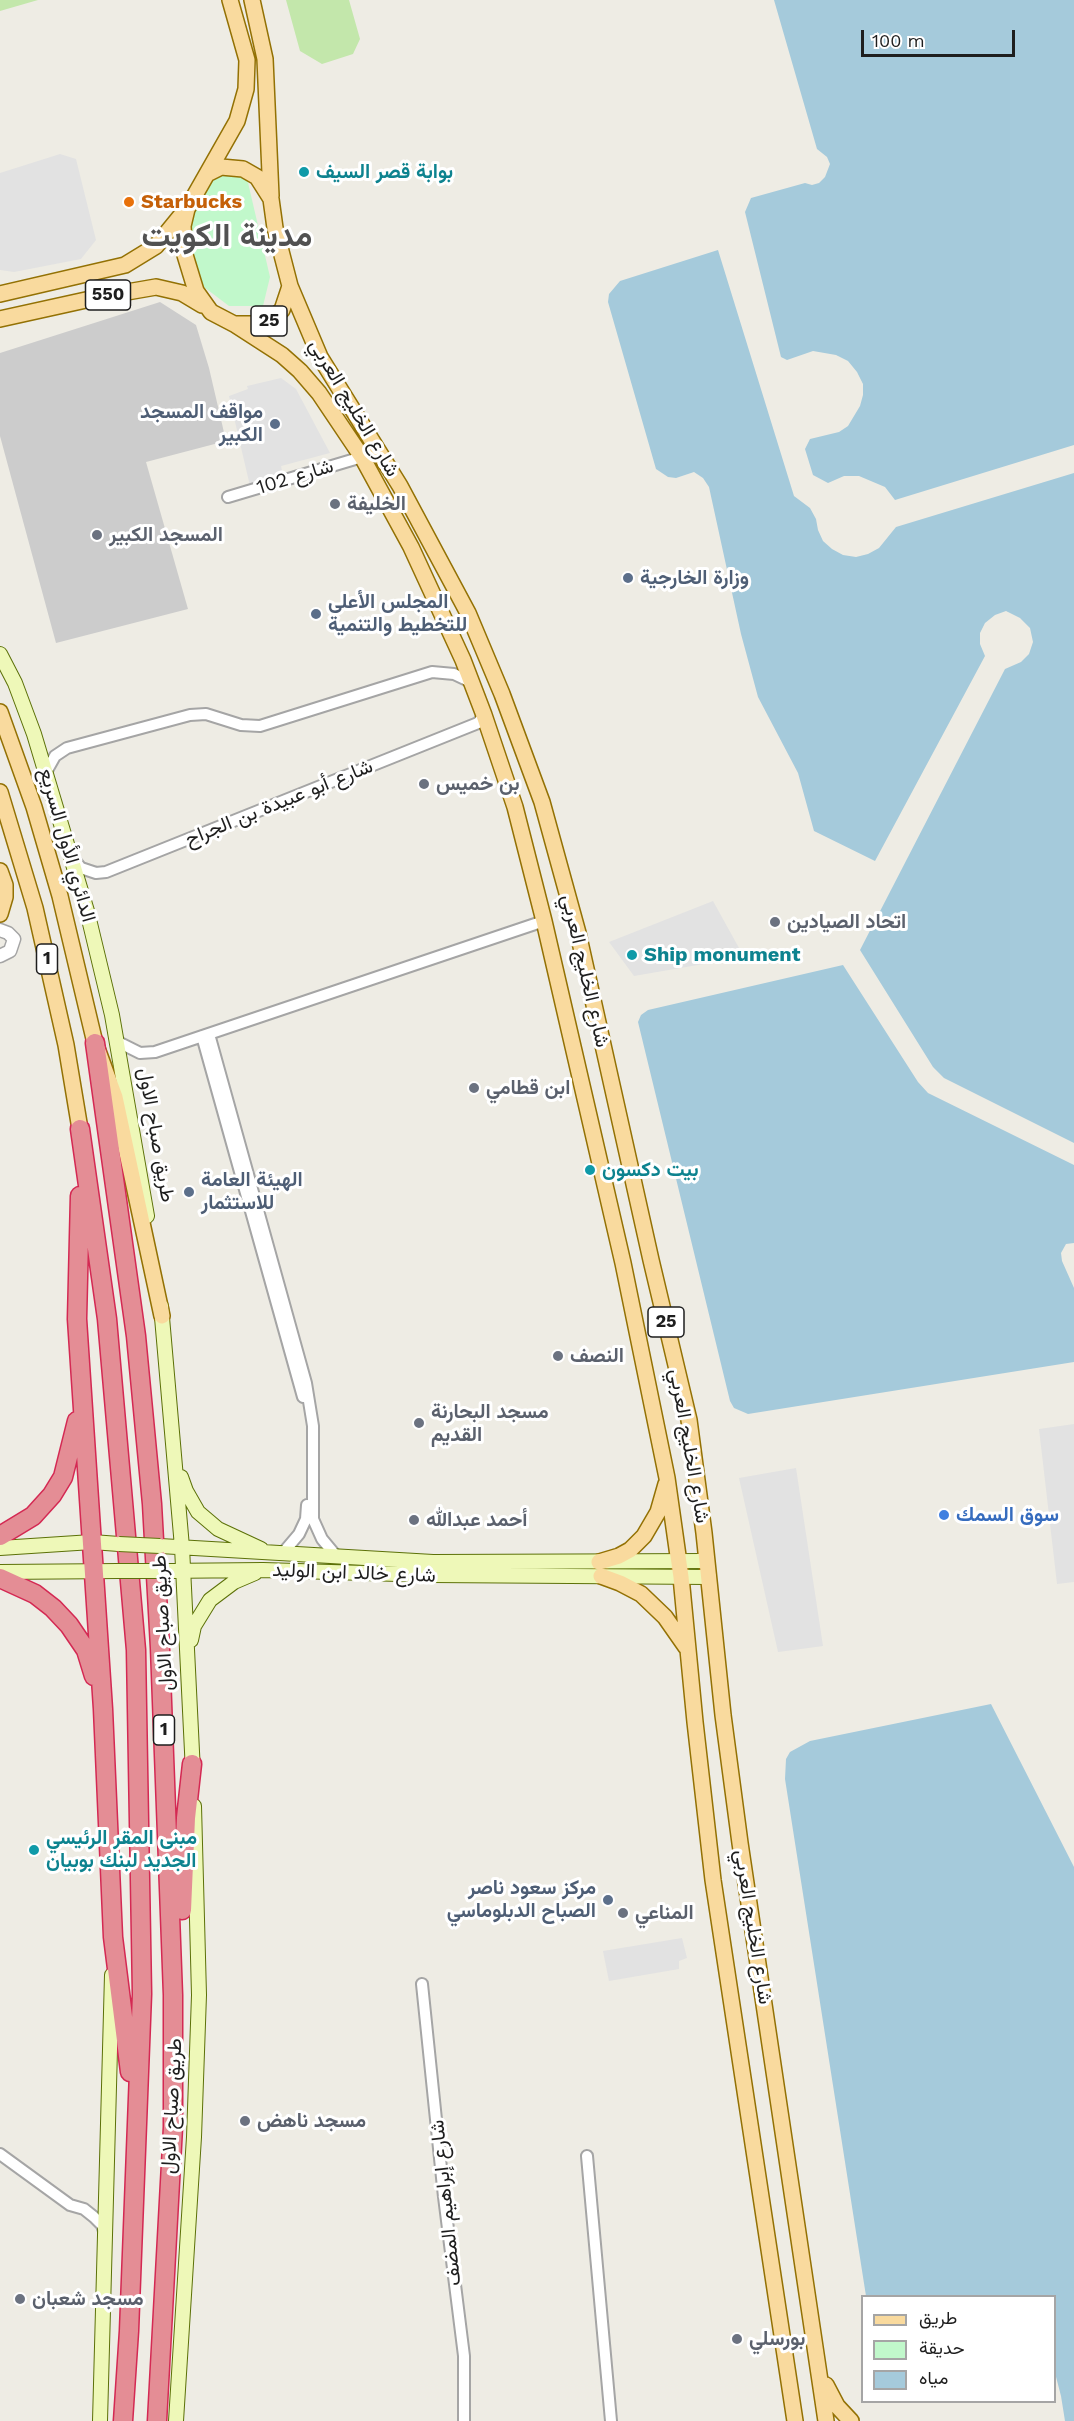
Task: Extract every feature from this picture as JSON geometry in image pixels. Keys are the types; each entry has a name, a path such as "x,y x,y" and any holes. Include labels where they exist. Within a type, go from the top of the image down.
{"highway":[{"name":"طريق صباح الاول","path":"95,1043 136,1336 152,1504 160,1648 173,1995 173,2127 157,2421"},
{"name":"طريق صباح الاول","path":"80,1129 107,1319 135,1650 142,1994 129,2331 123,2421"},
{"path":"82,1149 77,1319 103,1709 113,1937 137,2126"},
{"path":"0,1536 33,1516 52,1495 63,1477 70,1456 82,1395"},
{"path":"0,1578 35,1594 69,1625 86,1650 103,1709"},
{"path":"173,1995 180,1952 186,1818 192,1764"}],"main road":[{"name":"25","path":"230,0 247,60 246,89 237,121 187,208 183,226 187,267 196,291 211,312 234,324 255,325 270,321 282,310 290,286 275,228 271,199 265,59 252,0"},
{"name":"25","path":"207,174 221,167 243,169 257,177 271,199"},
{"name":"550","path":"0,294 125,265 144,255 168,234 187,208"},
{"path":"38,310 79,296 83,291 81,283 64,280"},
{"name":"شارع الخليج العربي","path":"290,286 320,357 395,477 468,613 502,694 542,802 578,933 649,1254 689,1420 740,1843 826,2421"},
{"name":"550","path":"0,319 156,287 182,293 211,312"},
{"name":"شارع الخليج العربي","path":"234,324 282,355 300,371 319,393 362,457 411,547 474,683 515,807 544,921 630,1295 668,1478 714,1883 795,2421"},
{"name":"الدائري الأول السريع","path":"0,654 15,683 46,772 72,858 118,1042"},
{"name":"الدائري الأول السريع","path":"0,712 34,807 60,896 95,1043 115,1097 162,1316"},
{"name":"1","path":"0,792 35,908 66,1046 80,1129"},
{"path":"0,871 5,885 5,897 0,914"},
{"name":"طريق صباح الاول","path":"118,1042 162,1316 176,1463 188,1657 199,1995 194,2137 176,2421"},
{"path":"176,1463 186,1491 198,1512 218,1529 275,1553"},
{"path":"668,1478 658,1512 644,1536 630,1550 600,1569 631,1588 657,1608 678,1633 689,1652"},
{"name":"شارع خالد ابن الوليد","path":"0,1548 92,1542 433,1562 600,1569 680,1569 709,1577"},
{"name":"شارع خالد ابن الوليد","path":"680,1569 707,1561"},
{"name":"شارع خالد ابن الوليد","path":"0,1572 263,1570 454,1576 600,1569"},
{"path":"188,1657 194,1626 210,1600 234,1582 263,1570"},
{"path":"100,2421 106,2236 108,2052 113,1937"},
{"path":"817,2351 830,2396 851,2421"},
{"path":"790,2421 791,2396"}],"street":[{"name":"شارع 102","path":"228,496 362,457"},
{"path":"46,772 54,756 67,748 190,715 206,714 250,727 260,726 432,672 442,671 454,674 474,683"},
{"name":"شارع أبو عبيدة بن الجراح","path":"72,858 81,868 96,873 106,872 478,723 484,715"},
{"path":"118,1042 132,1051 148,1053 544,921"},
{"path":"0,930 8,933 14,939 10,951 0,956"},
{"path":"206,1035 306,1383 313,1426 309,1513 300,1534 275,1553"},
{"path":"309,1513 321,1539 337,1557"},
{"name":"شارع إبراهيم المضف","path":"422,1984 464,2356 464,2421"},
{"path":"0,2154 70,2205 84,2209 102,2225 106,2236"},
{"path":"587,2156 611,2421"},
{"path":"84,2209 94,2206 102,2199 107,2188"}],"shaded area":[{"path":"60,154 76,159 96,240 81,259 14,272 0,270 0,173"},
{"name":"المسجد الكبير","path":"160,302 196,325 209,368 226,441 146,462 188,609 56,643 0,436 0,353"},
{"name":"مواقف المسجد الكبير","path":"281,378 296,389 330,453 281,466 283,476 250,486 229,396 248,389 247,386"},
{"path":"713,901 744,957 634,976 609,942"},
{"path":"1074,1424 1074,1582 1057,1584 1039,1429"},
{"path":"796,1468 823,1646 778,1652 739,1478"},
{"path":"682,1938 687,1958 679,1961 679,1969 609,1981 603,1951"}],"green space":[{"path":"0,0 38,0 0,11"},
{"path":"286,0 349,0 360,39 353,54 322,64 300,51"},
{"path":"229,170 246,174 270,277 263,306 229,306 200,284 192,248 188,209 207,176"}],"water":[{"path":"774,0 1074,0 1074,445 895,500 885,487 859,476 844,476 828,483 813,475 805,449 810,439 839,432 848,426 860,406 863,384 848,361 836,355 813,351 787,360 781,357 745,212 751,198 805,183 812,185 819,183 825,177 830,164 827,157 817,149"},
{"path":"718,250 794,496 810,508 823,541 832,549 843,555 856,557 868,554 879,548 896,527 1074,473 1074,1143 944,1078 933,1067 860,950 1005,669 1021,662 1029,654 1033,642 1030,628 1020,618 1006,611 995,615 985,623 980,633 980,644 985,656 875,861 814,831 798,773 758,697 741,634 709,487 703,478 694,472 676,478 668,477 656,469 608,302 609,294 620,281"},
{"path":"843,965 918,1082 928,1093 1074,1165 1074,1243 1066,1244 1061,1253 1062,1261 1074,1288 1074,1362 748,1414 734,1408 730,1401 638,1022 641,1015 648,1010"},
{"path":"991,1704 1074,1867 1074,2421 1065,2421 1056,2377 1056,2295 866,2295 785,1779 786,1759 790,1752 810,1741"}],"place":[{"name":"بوابة قصر السيف","path":"304,172"},
{"name":"Starbucks","path":"129,202"},
{"name":"مواقف المسجد الكبير","path":"275,424"},
{"name":"الخليفة","path":"335,504"},
{"name":"المسجد الكبير","path":"97,535"},
{"name":"وزارة الخارجية","path":"628,578"},
{"name":"المجلس الأعلى للتخطيط والتنمية","path":"316,614"},
{"name":"بن خميس","path":"424,784"},
{"name":"اتحاد الصيادين","path":"775,922"},
{"name":"Ship monument","path":"632,955"},
{"name":"ابن قطامي","path":"474,1088"},
{"name":"بيت دكسون","path":"590,1170"},
{"name":"الهيئة العامة للاستثمار","path":"189,1192"},
{"name":"النصف","path":"558,1356"},
{"name":"مسجد البحارنة القديم","path":"419,1423"},
{"name":"سوق السمك","path":"944,1515"},
{"name":"أحمد عبدالله","path":"414,1520"},
{"name":"مبنى المقر الرئيسي الجديد لبنك بوبيان","path":"34,1850"},
{"name":"مركز سعود ناصر الصباح الدبلوماسي","path":"608,1900"},
{"name":"المناعي","path":"623,1913"},
{"name":"مسجد ناهض","path":"245,2121"},
{"name":"مسجد شعبان","path":"20,2299"},
{"name":"بورسلي","path":"737,2339"}],"district":[{"name":"مدينة الكويت","path":"227,237"}]}
